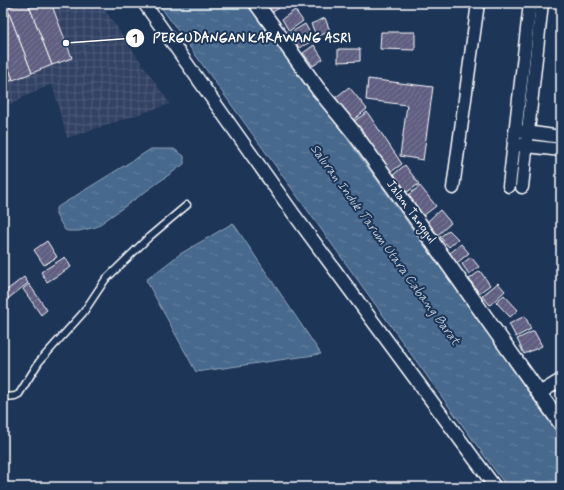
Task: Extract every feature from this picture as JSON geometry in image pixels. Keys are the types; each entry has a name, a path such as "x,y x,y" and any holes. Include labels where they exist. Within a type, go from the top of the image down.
{"street":[{"path":"144,3 293,213 495,487"},
{"name":"Jalan Tanggul","path":"256,3 318,89 354,133 538,394 561,424"},
{"path":"453,188 478,3"},
{"path":"509,186 514,130 530,3"},
{"path":"522,187 542,3"},
{"path":"514,130 561,137"},
{"path":"513,145 561,150"},
{"path":"538,394 561,380"}],"lane":[{"path":"3,395 6,397 19,394 40,362 82,312 105,280 149,237 187,204"}],"shaded area":[{"path":"3,3 100,3 170,104 67,138 52,84 3,107"}],"water":[{"name":"Saluran Induk Tarum Utara Cabang Barat","path":"158,3 249,3 561,435 561,487 507,487"},
{"path":"151,149 174,149 184,156 184,164 96,227 79,231 65,230 56,215 56,208"},
{"path":"233,223 321,354 196,372 146,280 180,254"}],"building":[{"path":"21,3 28,3 52,65 32,73 7,8"},
{"path":"28,3 51,3 72,58 52,65"},
{"path":"263,3 286,3 270,14"},
{"path":"7,8 32,73 13,80 3,53 3,10"},
{"path":"295,10 303,21 289,31 282,19"},
{"path":"325,18 330,31 317,37 311,24"},
{"path":"305,24 314,40 299,48 290,33"},
{"path":"381,32 415,32 415,50 380,49"},
{"path":"314,45 323,59 313,66 303,53"},
{"path":"338,49 360,49 360,61 338,62"},
{"path":"3,53 13,80 3,84"},
{"path":"368,79 433,87 423,160 400,156 407,105 366,100"},
{"path":"349,87 367,109 352,121 335,98"},
{"path":"367,112 402,164 388,174 353,122"},
{"path":"405,165 419,184 407,192 394,174"},
{"path":"420,186 436,206 423,216 407,196"},
{"path":"440,210 451,223 438,235 427,222"},
{"path":"449,230 458,239 449,247 440,237"},
{"path":"47,241 57,257 44,265 34,250"},
{"path":"461,244 469,253 457,263 449,254"},
{"path":"65,257 71,267 47,282 41,272"},
{"path":"471,257 479,267 469,274 462,264"},
{"path":"480,271 490,285 479,293 469,279"},
{"path":"24,277 28,283 5,301 3,299 3,293"},
{"path":"498,283 505,291 490,305 482,296"},
{"path":"29,284 47,310 41,315 23,289"},
{"path":"504,295 518,310 510,317 496,302"},
{"path":"525,316 531,329 516,337 509,324"},
{"path":"534,331 542,346 524,354 517,339"}],"place":[{"name":"PERGUDANGAN KARAWANG ASRI","path":"66,43"}]}
